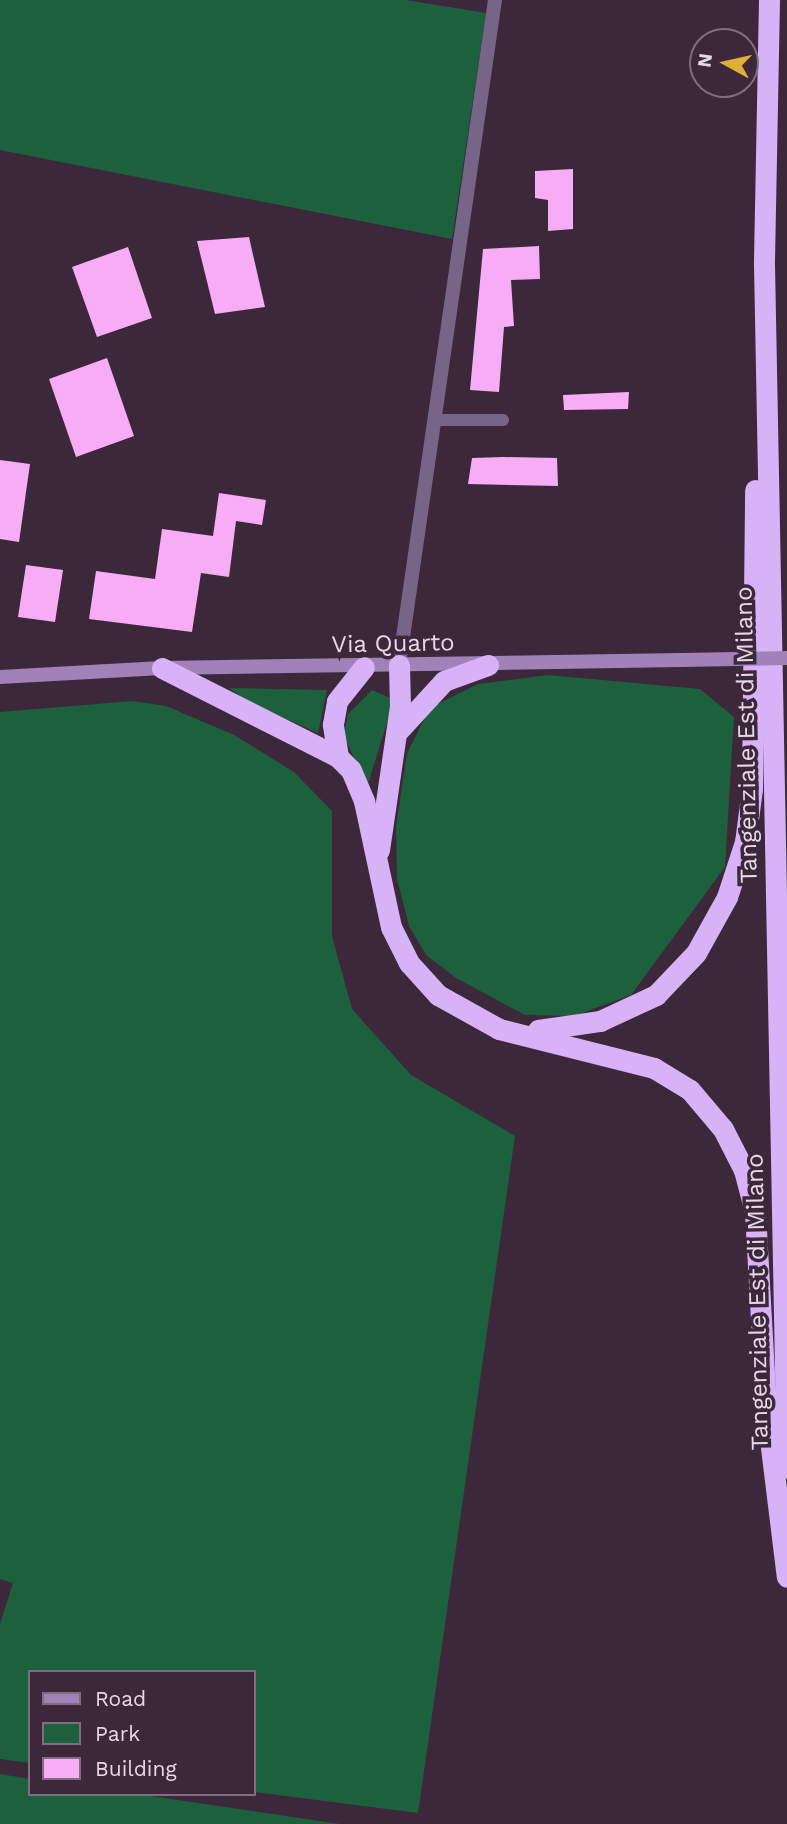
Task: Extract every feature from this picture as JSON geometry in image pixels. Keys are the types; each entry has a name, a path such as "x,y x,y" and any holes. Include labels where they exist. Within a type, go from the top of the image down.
{"highway":[{"name":"Tangenziale Est di Milano","path":"769,0 764,264 787,1468"},
{"path":"508,1031 580,1026 656,996 701,947 737,869 752,789 764,264"},
{"path":"376,869 394,742 399,665"},
{"path":"394,742 409,714 438,686 488,665"},
{"path":"364,667 337,701 333,724 338,757 359,787 391,927 419,976 460,1011 508,1031 635,1060 670,1075 709,1111 735,1148 756,1224 766,1407 787,1577"},
{"path":"162,668 338,757"}],"street":[{"path":"399,665 495,0"},
{"name":"Via Quarto","path":"0,677 162,668 364,667 787,658"}],"lane":[{"path":"434,420 503,420"}],"green space":[{"path":"0,0 406,0 486,13 452,239 0,150"},
{"path":"548,675 700,689 734,717 725,867 631,995 574,1016 525,1015 456,978 426,955 409,926 397,879 396,827 407,753 430,708 478,684"},
{"path":"229,688 327,690 318,733 251,703"},
{"path":"372,690 390,698 390,713 367,787 344,736 348,714"},
{"path":"133,701 166,706 234,735 294,772 332,811 332,936 352,1009 411,1075 515,1136 418,1813 256,1792 256,1670 28,1670 28,1763 0,1759 0,1624 13,1583 0,1579 0,712"},
{"path":"0,1774 28,1779 28,1796 151,1796 340,1824 0,1824"}],"building":[{"path":"573,169 573,229 548,231 548,200 535,198 535,171"},
{"path":"249,237 265,307 215,314 197,241"},
{"path":"539,246 540,279 511,280 514,326 504,327 499,392 470,390 483,249"},
{"path":"128,247 152,318 97,337 72,267"},
{"path":"107,358 134,436 76,457 49,379"},
{"path":"629,392 628,409 564,410 563,395"},
{"path":"472,458 557,458 558,486 468,484"},
{"path":"0,460 30,464 19,542 0,539"},
{"path":"219,493 266,500 262,525 236,521 229,577 201,573 192,632 89,619 96,571 155,579 162,529 213,536"},
{"path":"26,565 63,570 55,622 18,617"}]}
